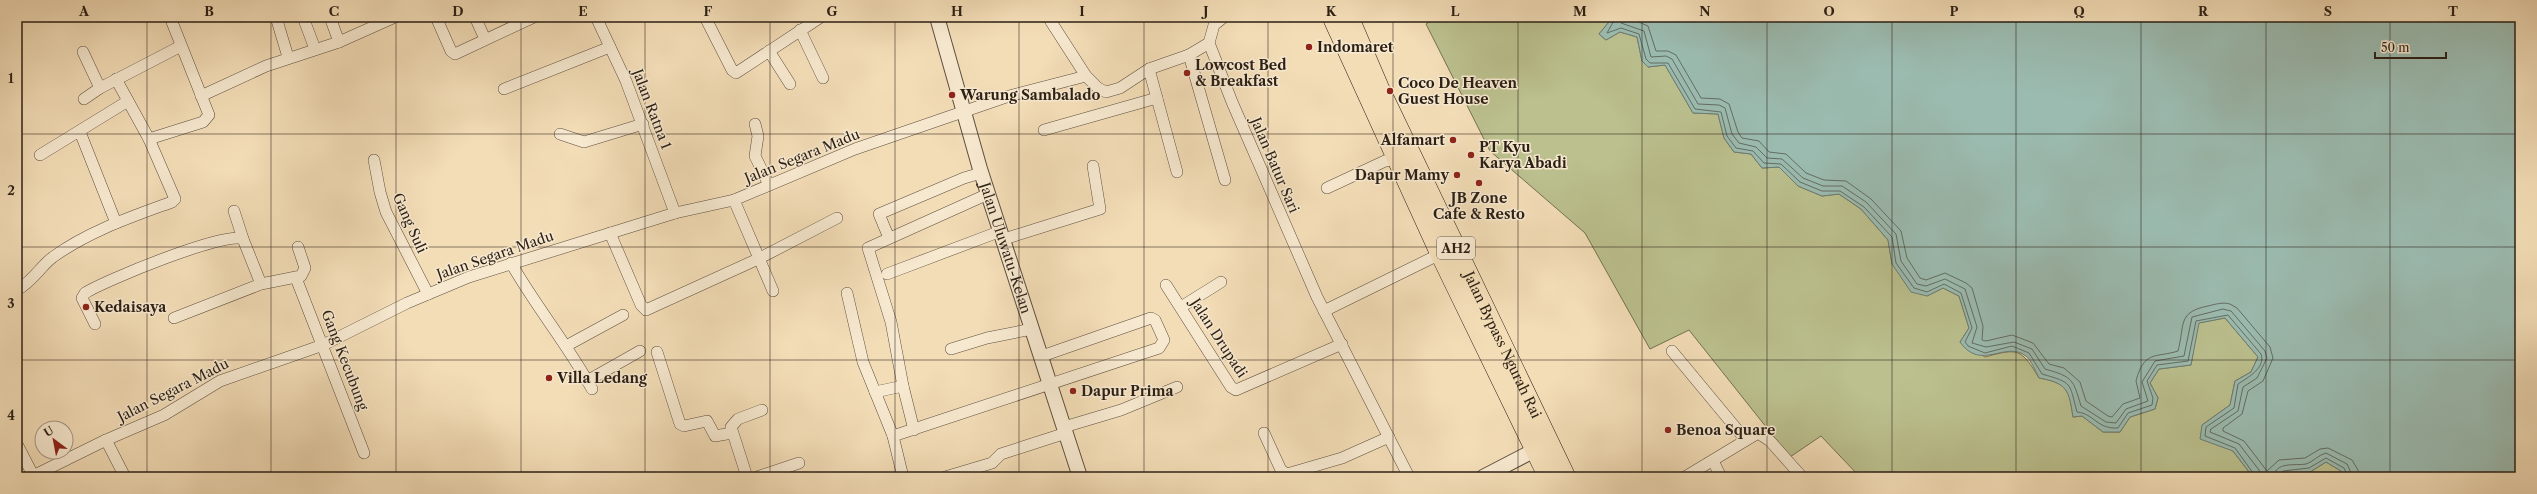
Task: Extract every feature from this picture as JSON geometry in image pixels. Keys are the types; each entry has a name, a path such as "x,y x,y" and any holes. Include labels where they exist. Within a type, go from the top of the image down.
{"highway":[{"name":"Jalan Bypass Ngurah Rai","path":"1332,17 1440,254 1542,447 1566,477"},
{"name":"Jalan Bypass Ngurah Rai","path":"1349,17 1542,447 1548,477"}],"street":[{"path":"148,139 207,119 209,114 170,17"},
{"path":"276,17 288,57"},
{"path":"303,17 315,49"},
{"path":"330,17 339,42"},
{"path":"201,96 288,57 339,42 395,17"},
{"path":"436,17 453,53 534,17"},
{"path":"475,17 484,39"},
{"name":"Jalan Ratna 1","path":"596,17 643,124 675,213"},
{"path":"705,17 734,72 821,17"},
{"name":"Jalan Uluwatu-Kelan","path":"939,17 981,173 1051,382 1080,477"},
{"path":"1048,17 1086,76 1100,90 1110,92 1149,69 1189,55 1209,43 1213,26 1224,17"},
{"path":"800,30 823,78"},
{"name":"Jalan Batur Sari","path":"1209,43 1258,166 1324,311"},
{"path":"84,99 116,79 181,46"},
{"path":"504,89 610,47"},
{"path":"769,51 790,84"},
{"path":"83,52 100,88"},
{"path":"1189,55 1224,180"},
{"path":"1149,69 1177,172"},
{"path":"964,113 1009,96 1086,76"},
{"path":"17,290 36,276 52,258 116,223 172,202 175,199 148,139 116,79"},
{"path":"1044,130 1157,98"},
{"path":"40,155 80,132 128,101"},
{"name":"Jalan Segara Madu","path":"33,477 106,440 164,415 220,381 323,345 428,294 469,277 675,213 734,200 855,149 964,113"},
{"path":"560,134 584,142 643,124"},
{"path":"755,124 758,136 755,156 769,185"},
{"path":"80,132 116,223"},
{"name":"Gang Suli","path":"374,160 386,212 428,294"},
{"path":"1327,188 1385,160 1396,160"},
{"path":"887,274 1002,235 1098,210 1101,206 1093,166"},
{"path":"889,238 879,214 964,178 981,173"},
{"path":"914,430 903,386 892,322 868,250 889,238 988,194"},
{"path":"734,200 773,291"},
{"path":"234,211 243,239 261,284"},
{"path":"610,233 641,305 645,310 758,259 837,218"},
{"path":"95,324 82,298 89,290 163,259 221,239 236,237 243,239"},
{"path":"174,318 261,284 296,278 302,274 305,268 298,247"},
{"path":"1409,477 1324,311 1440,254"},
{"path":"511,263 530,296 566,346 589,385 640,351"},
{"name":"Gang Kecubung","path":"296,278 364,453"},
{"path":"1181,308 1221,282"},
{"name":"Jalan Drupadi","path":"1166,285 1231,387 1236,390 1342,344"},
{"path":"847,293 861,355 893,436 903,477"},
{"path":"566,346 623,315"},
{"path":"893,436 1051,382 1159,348 1163,344 1164,338 1155,320 1150,318 1042,356"},
{"path":"951,349 987,338 1032,329"},
{"path":"1672,351 1745,439"},
{"path":"657,352 680,424 684,426 707,421 715,436 732,433"},
{"path":"875,392 903,386"},
{"path":"945,477 995,462 1001,454 1127,408 1177,387"},
{"path":"747,477 732,433 732,425 735,421 762,410"},
{"path":"1264,433 1281,470 1287,474 1342,458 1389,437"},
{"path":"1685,477 1713,461 1745,439 1760,434 1770,441 1802,477"},
{"path":"106,440 125,477"},
{"path":"18,446 33,477"},
{"path":"1483,477 1542,447"},
{"path":"1713,461 1721,477"},
{"path":"757,477 799,463"}],"green space":[{"path":"1437,17 1613,17 1599,34 1606,40 1620,32 1637,37 1642,61 1648,67 1665,65 1693,113 1718,114 1724,138 1734,152 1751,154 1762,168 1779,167 1798,186 1822,196 1839,194 1861,209 1888,240 1892,264 1927,296 1943,288 1959,296 1969,328 1960,342 1985,357 2005,352 2018,353 2023,356 2039,378 2056,382 2065,389 2070,400 2073,417 2082,416 2103,432 2120,432 2130,417 2155,409 2158,398 2150,383 2159,369 2191,365 2198,323 2225,318 2258,357 2251,372 2235,381 2230,405 2202,425 2233,451 2253,477 1860,477 1821,436 1790,457 1689,330 1650,349 1585,233 1490,151 1426,24"},
{"path":"2326,462 2341,471 2345,477 2281,477 2284,474 2310,472"}],"water":[{"path":"1613,17 2520,17 2520,477 2345,477 2341,471 2326,462 2310,472 2284,474 2281,477 2253,477 2233,451 2200,439 2202,425 2230,405 2235,381 2251,372 2258,357 2225,318 2199,323 2191,365 2159,369 2150,383 2158,398 2155,409 2130,417 2120,432 2103,432 2082,416 2073,417 2070,401 2065,390 2056,383 2039,378 2032,363 2026,356 2018,352 2010,351 1976,355 1968,351 1960,342 1969,328 1959,296 1943,288 1927,296 1911,292 1892,264 1888,240 1861,209 1839,194 1822,196 1798,186 1779,167 1762,168 1751,154 1734,152 1724,138 1718,114 1693,113 1665,65 1648,67 1642,61 1637,37 1620,32 1606,40 1599,34"}],"place":[{"name":"Indomaret","path":"1309,47"},
{"name":"Lowcost Bed & Breakfast","path":"1187,73"},
{"name":"Coco De Heaven Guest House","path":"1390,91"},
{"name":"Warung Sambalado","path":"952,95"},
{"name":"Alfamart","path":"1453,140"},
{"name":"PT Kyu Karya Abadi","path":"1471,155"},
{"name":"Dapur Mamy","path":"1457,175"},
{"name":"JB Zone Cafe & Resto","path":"1479,183"},
{"name":"Kedaisaya","path":"86,307"},
{"name":"Villa Ledang","path":"549,378"},
{"name":"Dapur Prima","path":"1073,391"},
{"name":"Benoa Square","path":"1668,430"}]}
